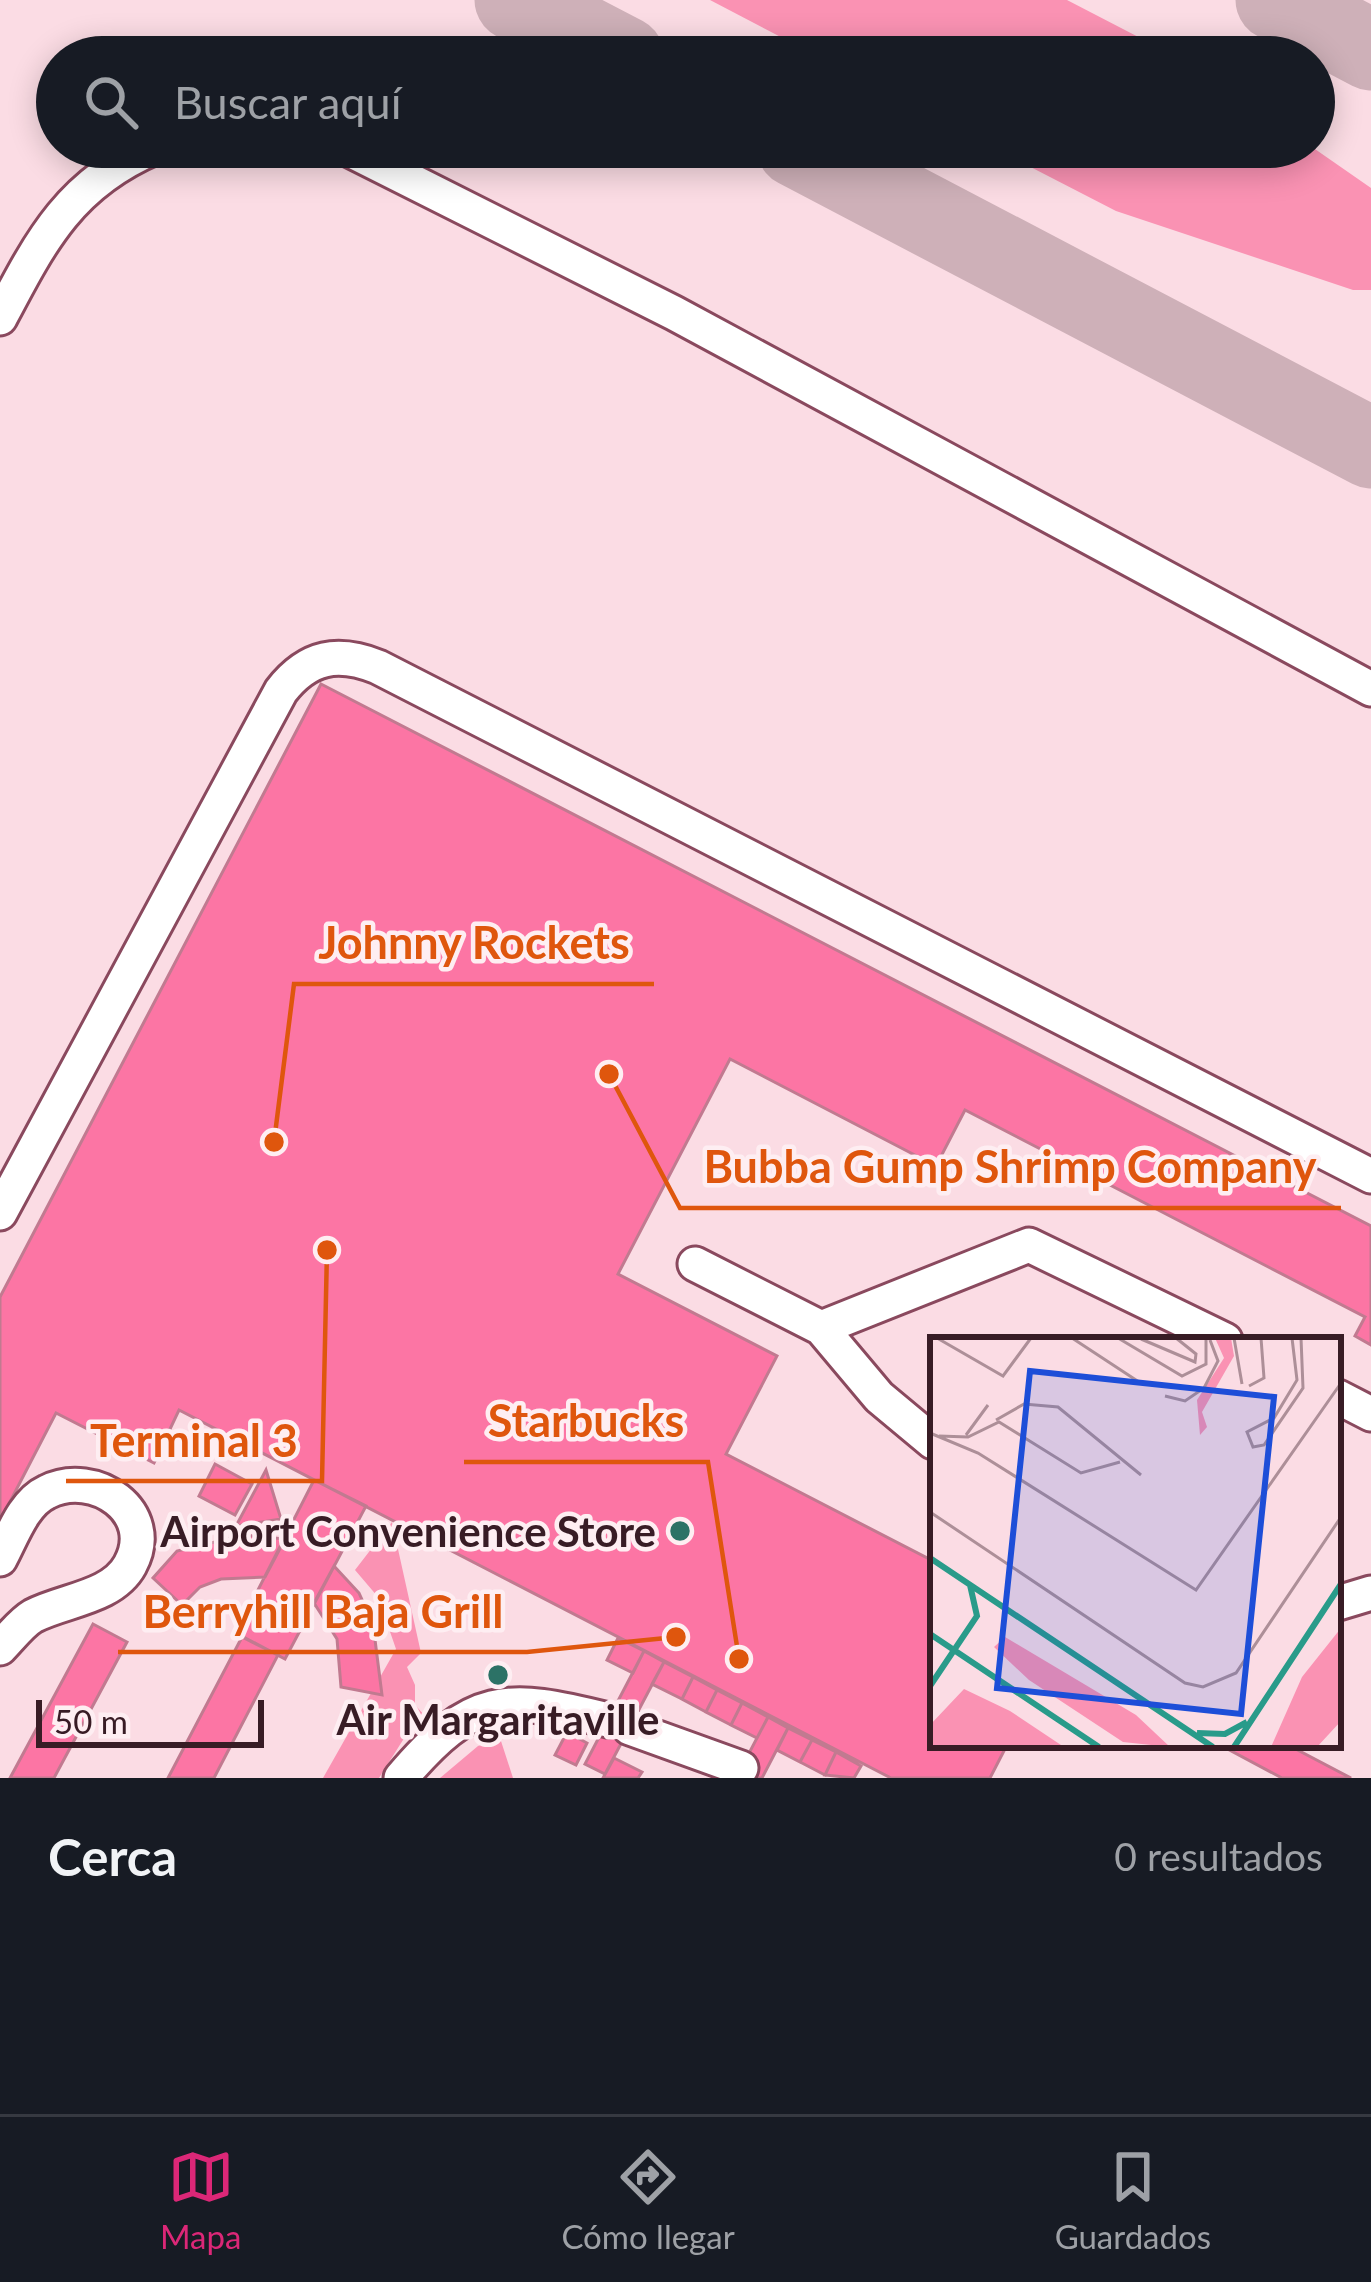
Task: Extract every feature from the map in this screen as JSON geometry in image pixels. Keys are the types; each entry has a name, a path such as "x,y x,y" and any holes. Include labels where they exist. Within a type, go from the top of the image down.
{"street":[{"path":"0,318 51,224 96,179 116,168"},
{"path":"386,168 674,313 1371,689"},
{"path":"0,1213 281,691 306,664 339,657 378,667 755,856 1371,1176"},
{"path":"821,1328 1029,1245 1219,1337"},
{"path":"695,1264 821,1328 879,1397 930,1440"},
{"path":"1341,1399 1371,1414"},
{"path":"0,1559 28,1507 46,1492 65,1486 92,1486 113,1493 136,1528 135,1551 120,1577 93,1594 31,1617 0,1648"},
{"path":"1341,1602 1371,1593"},
{"path":"401,1778 439,1733 494,1705 536,1702 619,1724 741,1768"}],"shaded area":[{"path":"710,0 1067,0 1136,36 779,36"},
{"path":"1335,163 1371,188 1371,290 1353,290 1116,211 1033,168 1335,168"},
{"path":"392,1522 421,1653 407,1667 415,1685 415,1705 427,1718 408,1732 379,1778 323,1778 396,1649 378,1597 355,1570"},
{"path":"500,1738 513,1778 440,1778 478,1746"}],"building":[{"path":"321,684 1371,1226 1371,1345 1355,1336 1365,1317 965,1110 936,1166 730,1059 618,1274 777,1356 726,1454 930,1559 930,1748 1005,1748 990,1778 891,1778 179,1410 154,1463 56,1413 0,1521 0,1297"},
{"path":"215,1464 252,1484 235,1515 199,1496"},
{"path":"266,1470 281,1519 236,1526"},
{"path":"314,1480 366,1506 285,1659 236,1633"},
{"path":"244,1535 285,1539 265,1577 221,1579 200,1587 182,1605 153,1578 177,1551"},
{"path":"334,1566 359,1593 373,1624 382,1695 341,1687 337,1639 314,1603"},
{"path":"93,1624 127,1642 54,1778 10,1778"},
{"path":"242,1637 278,1655 214,1778 168,1778"},
{"path":"618,1638 644,1651 633,1673 607,1660"},
{"path":"644,1651 664,1662 605,1774 585,1764"},
{"path":"664,1662 693,1677 682,1699 652,1684"},
{"path":"693,1677 717,1690 706,1712 682,1699"},
{"path":"717,1690 742,1703 731,1725 706,1712"},
{"path":"742,1703 768,1717 757,1738 731,1725"},
{"path":"768,1717 788,1728 762,1778 736,1778"},
{"path":"788,1728 812,1740 800,1762 777,1750"},
{"path":"567,1732 587,1743 576,1765 555,1755"},
{"path":"812,1740 836,1752 825,1775 800,1762"},
{"path":"1226,1748 1294,1748 1351,1778 1282,1778"},
{"path":"836,1752 861,1766 854,1778 825,1775"},
{"path":"614,1758 642,1772 638,1778 603,1778"}],"taxiway":[{"path":"515,0 584,36"},
{"path":"1276,0 1371,50"},
{"path":"837,168 1371,448"}],"place":[{"name":"Bubba Gump Shrimp Company","path":"609,1074"},
{"name":"Johnny Rockets","path":"274,1142"},
{"name":"Terminal 3","path":"327,1250"},
{"name":"Airport Convenience Store","path":"680,1531"},
{"name":"Berryhill Baja Grill","path":"676,1637"},
{"name":"Starbucks","path":"739,1659"},
{"name":"Air Margaritaville","path":"498,1675"}]}
